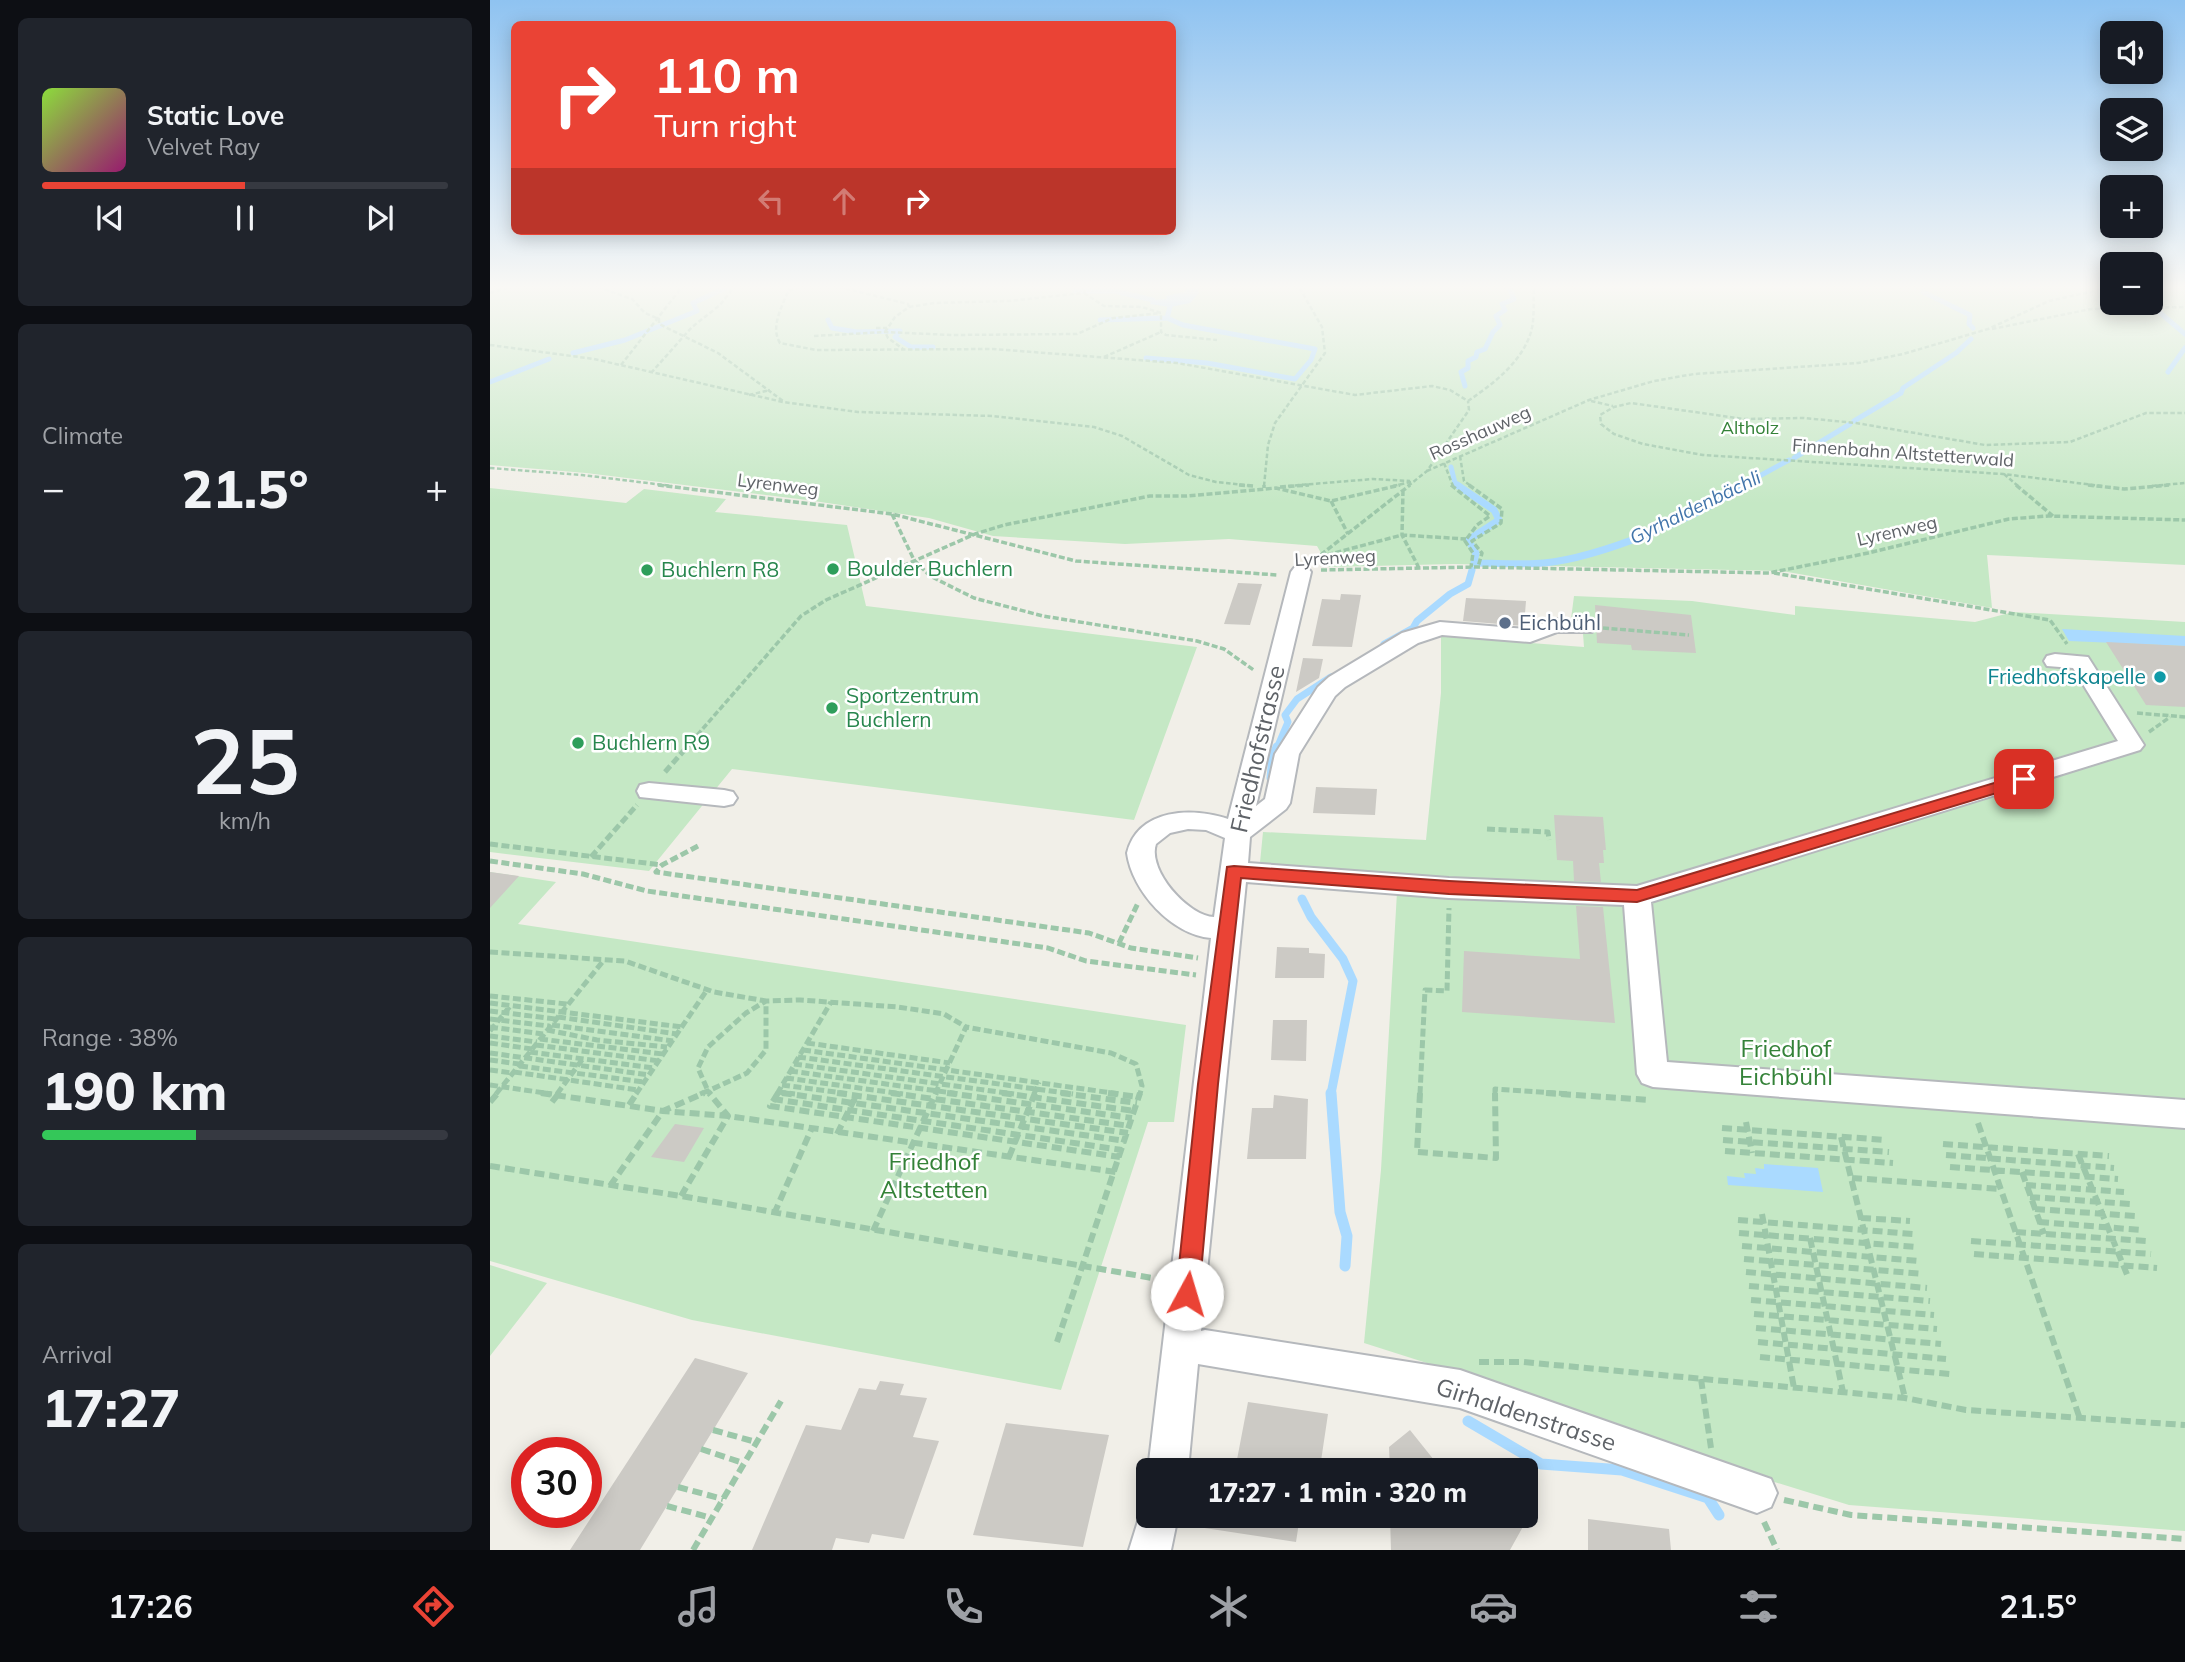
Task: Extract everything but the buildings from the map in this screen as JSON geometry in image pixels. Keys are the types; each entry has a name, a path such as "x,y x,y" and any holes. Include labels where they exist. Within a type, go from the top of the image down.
{"street":[{"name":"Friedhofstrasse","path":"1169,1458 1210,968 1227,927 1238,833 1251,769 1309,565"},
{"path":"1227,927 1204,927 1183,915 1154,885 1141,863 1140,855 1141,845 1153,832 1176,822 1197,820 1238,833 1277,803 1287,754 1326,692 1337,682 1410,638 1440,628 1530,636 1554,625 1584,627"},
{"path":"1234,872 1449,888 1637,896 2132,745 2080,662 2055,661"},
{"path":"649,791 724,798"},
{"path":"1637,896 1653,1074 2185,1114"},
{"name":"Girhaldenstrasse","path":"1205,1349 1460,1389 1758,1493"},
{"path":"1150,1550 1155,1528"}],"path":[{"path":"584,359 621,365 783,402 853,411 993,416 1094,427 1122,436 1189,475 1216,482 1264,488"},
{"path":"621,365 626,359"},
{"path":"651,373 663,359"},
{"path":"728,359 783,402"},
{"path":"1130,359 1204,366 1355,395 1432,386 1450,390 1468,401"},
{"path":"1264,488 1268,445 1275,423 1321,359"},
{"path":"1468,401 1513,359"},
{"name":"Rosshauweg","path":"1427,471 1589,400 1654,382 1694,374 1858,363 1876,359"},
{"path":"749,395 770,390"},
{"path":"1589,400 1614,407"},
{"path":"1309,565 1427,471 1469,410 1468,401"},
{"name":"Finnenbahn Altstetterwald","path":"2185,413 2146,414 2070,442 1998,445 1909,434 1856,423 1804,418 1744,419 1631,402 1600,415 1601,425 1608,429 1643,444 1679,452 2003,474 2124,488 2185,483"},
{"path":"853,411 860,407"},
{"path":"1460,456 1464,481 1502,509 1501,523 1472,541 1482,553 1478,567"},
{"path":"1444,463 1452,486 1472,503 1486,509 1490,516 1477,525 1466,540"},
{"name":"Lyrenweg","path":"490,468 596,477 892,514 975,534 1040,554 1076,561 1266,575 1309,565 1769,573 1868,553 2009,519 2054,516 2185,520"},
{"path":"2003,474 2054,516"},
{"path":"591,857 801,616 826,600 975,534 1150,496 1217,493 1373,479 1415,481"},
{"path":"1276,488 1331,501 1415,481"},
{"path":"1216,482 1217,493"},
{"path":"1403,490 1402,535 1419,568"},
{"path":"1331,501 1348,534"},
{"path":"892,514 914,560 930,576 974,598 1043,616 1197,641 1233,654 1263,677 1275,677"},
{"path":"1309,565 1402,535 1466,540"},
{"path":"1466,540 1473,553 1471,567"},
{"path":"1769,573 2050,620"},
{"path":"1584,627 1689,635"},
{"path":"2110,709 2185,717"},
{"path":"1487,829 1548,832 1549,840"},
{"path":"490,844 662,865"},
{"path":"698,846 662,865 656,873 1089,933 1131,948 1210,968"},
{"path":"490,861 583,874 647,891 1048,948 1086,961 1210,968"},
{"path":"1449,888 1447,991 1425,990 1418,1152 1496,1158 1495,1089 1658,1101"},
{"path":"1119,943 1138,902"},
{"path":"490,952 625,961 707,990 766,1001 831,1002 944,1014 967,1027 1111,1053 1136,1064 1142,1086 1134,1115 1057,1342"},
{"path":"490,1102 604,959"},
{"path":"629,1105 707,990"},
{"path":"490,996 682,1027"},
{"path":"516,999 491,1030 541,1038 668,1048"},
{"path":"610,1186 663,1111 747,1073 766,1051 766,1001"},
{"path":"728,1116 708,1091 698,1068 708,1047 746,1013 766,1001"},
{"path":"831,1002 770,1106 1016,1142 1122,1153"},
{"path":"490,1003 566,1007"},
{"path":"490,1011 677,1034"},
{"path":"552,1102 614,1017"},
{"path":"490,1019 499,1020 541,1038 583,1059 654,1068"},
{"path":"873,1231 967,1027"},
{"path":"490,1043 602,1032 673,1041"},
{"path":"541,1038 663,1054"},
{"path":"541,1038 588,1052 659,1061"},
{"path":"807,1043 878,1051 949,1066 1134,1115"},
{"path":"803,1050 944,1076 1138,1100"},
{"path":"837,1134 878,1051"},
{"path":"490,1053 649,1075"},
{"path":"798,1057 949,1066"},
{"path":"490,1060 568,1080 638,1090"},
{"path":"794,1064 940,1084 1037,1089"},
{"path":"490,1070 573,1073 644,1082"},
{"path":"790,1071 1031,1104 1134,1115"},
{"path":"786,1078 858,1092"},
{"path":"490,1085 1116,1172"},
{"path":"782,1085 858,1092 1129,1130"},
{"path":"1009,1157 1037,1089"},
{"path":"778,1092 1126,1141"},
{"path":"773,1100 1018,1135 1122,1153"},
{"path":"681,1196 728,1116"},
{"path":"1746,1122 1752,1153"},
{"path":"1722,1128 1886,1140"},
{"path":"774,1214 811,1130"},
{"path":"1980,1130 2079,1416"},
{"path":"1841,1137 1905,1398"},
{"path":"1723,1140 1889,1152"},
{"path":"1942,1144 2109,1156"},
{"path":"1725,1151 1893,1163"},
{"path":"2078,1154 2128,1277"},
{"path":"1946,1155 2114,1168"},
{"path":"490,1166 681,1196 1158,1279"},
{"path":"1950,1167 2118,1179"},
{"path":"2022,1172 2044,1234"},
{"path":"1852,1178 2001,1189"},
{"path":"2026,1185 2124,1192"},
{"path":"2030,1197 2131,1204"},
{"path":"2035,1209 2135,1216"},
{"path":"1762,1214 1794,1388"},
{"path":"1861,1218 1910,1222"},
{"path":"1738,1220 1913,1234"},
{"path":"2039,1222 2141,1230"},
{"path":"2016,1232 2146,1241"},
{"path":"1739,1233 1916,1247"},
{"path":"1810,1238 1843,1392"},
{"path":"1971,1241 2151,1254"},
{"path":"1742,1246 1919,1261"},
{"path":"1974,1254 2157,1268"},
{"path":"1744,1259 1923,1274"},
{"path":"1746,1272 1927,1288"},
{"path":"1749,1286 1930,1301"},
{"path":"1751,1300 1934,1315"},
{"path":"1754,1314 1937,1329"},
{"path":"1756,1328 1941,1344"},
{"path":"1758,1342 1946,1359"},
{"path":"1759,1357 1950,1374"},
{"path":"1460,1389 1470,1362 1522,1362 1905,1398 1966,1410 2185,1425"},
{"path":"1701,1379 1711,1446 1708,1475"},
{"path":"693,1550 781,1401"},
{"path":"713,1430 756,1442"},
{"path":"701,1450 743,1463"},
{"path":"678,1487 723,1499"},
{"path":"1758,1493 1851,1516 2185,1539"},
{"path":"667,1506 712,1518"}],"green space":[{"name":"Altholz","path":"490,359 2185,359 2185,565 1987,555 1992,608 1782,571 1453,564 1329,567 1317,546 1229,539 1125,544 993,536 929,518 586,473 490,465"},
{"name":"Sportzentrum Buchlern","path":"490,488 626,503 644,489 726,499 715,512 847,525 866,606 1197,647 1134,820 732,769 649,871 490,852"},
{"name":"Friedhof Eichbühl","path":"1574,596 1692,601 1795,615 1795,606 1975,622 2013,612 2185,622 2185,1531 1849,1505 1729,1468 1521,1393 1364,1343 1381,1170 1397,892 1258,883 1263,832 1426,840 1441,693 1441,636 1584,647 1582,620 1571,619"},
{"name":"Friedhof Altstetten","path":"490,872 556,882 518,924 1186,1025 1174,1122 1148,1122 1061,1390 692,1320 490,1261"},
{"path":"490,1265 547,1283 490,1356"}],"water":[{"path":"2062,629 2185,636 2185,646 2069,641"},
{"path":"1764,1164 1818,1168 1823,1192 1728,1185 1727,1176 1745,1178 1744,1173 1756,1174 1755,1168 1764,1169"}],"waterway":[{"path":"490,382 548,359"},
{"path":"1162,359 1207,363 1295,379 1311,359"},
{"name":"Gyrhaldenbächli","path":"1465,386 1461,372 1468,368 1468,361 1471,359"},
{"name":"Gyrhaldenbächli","path":"1854,421 1901,393 1903,388 1946,359"},
{"path":"2168,372 2177,359"},
{"name":"Gyrhaldenbächli","path":"1794,458 1850,424"},
{"name":"Gyrhaldenbächli","path":"1741,486 1789,460"},
{"name":"Gyrhaldenbächli","path":"1451,467 1455,483 1460,486"},
{"name":"Gyrhaldenbächli","path":"1457,485 1494,510 1499,520 1468,540 1476,553 1474,563 1518,564 1566,560 1619,545 1702,510 1743,485"},
{"name":"Gyrhaldenbächli","path":"1384,644 1413,628 1417,621 1450,594 1468,584 1472,570"},
{"name":"Gyrhaldenbächli","path":"1277,748 1288,722 1285,715 1297,699 1331,677"},
{"name":"Gyrhaldenbächli","path":"1271,778 1277,747"},
{"name":"Gyrhaldenbächli","path":"1302,899 1311,917 1343,959 1353,981 1331,1094"},
{"name":"Gyrhaldenbächli","path":"1331,1094 1340,1212 1347,1236 1345,1266"},
{"name":"Gyrhaldenbächli","path":"1468,1421 1541,1464 1622,1470 1708,1498 1719,1515"}],"place":[{"name":"Boulder Buchlern","path":"833,569"},
{"name":"Buchlern R8","path":"647,570"},
{"name":"Eichbühl","path":"1505,623"},
{"name":"Friedhofskapelle","path":"2160,677"},
{"name":"Sportzentrum Buchlern","path":"832,708"},
{"name":"Buchlern R9","path":"578,743"}],"route":[{"path":"1187,1294 1208,1084 1234,872 1449,888 1637,896 2024,779"}]}
